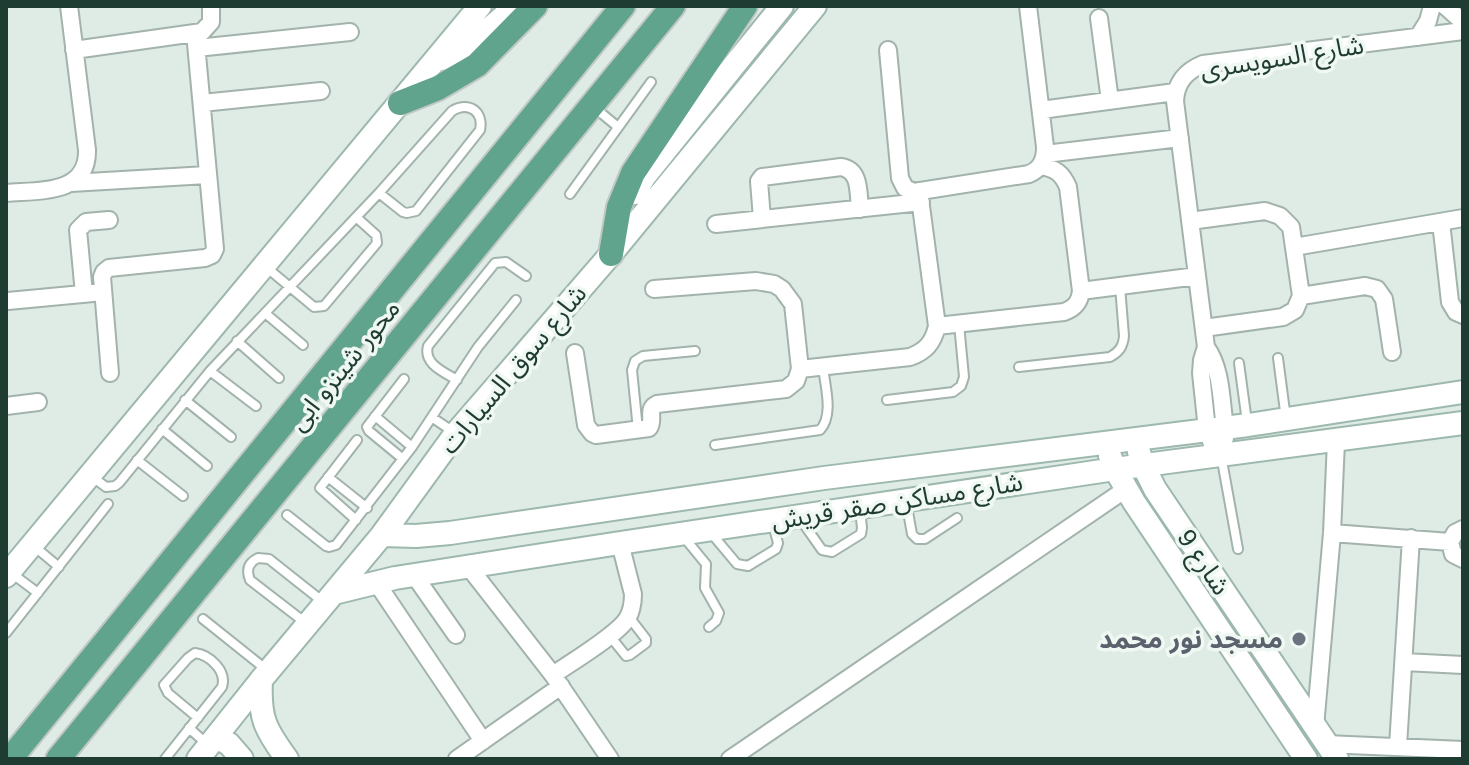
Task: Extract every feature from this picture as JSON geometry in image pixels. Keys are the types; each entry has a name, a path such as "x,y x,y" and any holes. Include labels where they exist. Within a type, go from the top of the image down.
{"main road":[{"path":"400,103 438,88 477,65 535,6"},
{"name":"محور شينزو ابى","path":"10,759 623,6"},
{"name":"محور شينزو ابى","path":"58,759 673,6"},
{"path":"617,247 619,207 633,173 745,6"}],"street":[{"path":"6,193 62,187 79,177 84,169 87,159 69,6"},
{"path":"110,373 102,274 109,268 205,258 212,255 216,245 196,41 211,22 211,6"},
{"path":"16,561 480,6"},
{"path":"433,62 469,44 515,6"},
{"path":"617,247 630,205 644,177 782,6"},
{"name":"شارع سوق السيارات","path":"208,747 382,535 456,433 617,247 815,6"},
{"path":"937,326 1064,312 1072,310 1080,298 1068,187 1058,171 1043,160 1041,110 1028,6"},
{"path":"1418,37 1428,21 1432,6"},
{"path":"1445,6 1463,22"},
{"path":"1099,18 1110,101"},
{"name":"شارع السويسرى","path":"1221,455 1227,428 1217,370 1206,347 1175,101 1175,92 1185,74 1203,64 1463,31"},
{"path":"74,50 350,32"},
{"path":"888,50 900,178 905,188 920,197"},
{"path":"202,103 321,91"},
{"path":"1041,110 1175,92"},
{"path":"716,224 860,209 1029,174 1043,160 1180,138"},
{"path":"762,219 761,178 841,167 849,168 855,175 860,209"},
{"path":"71,183 207,175"},
{"path":"800,369 910,357 929,346 937,326 920,197"},
{"path":"1190,221 1265,211 1280,216 1291,227 1301,296 1295,310 1283,317 1204,328"},
{"path":"1294,247 1463,218"},
{"path":"84,294 78,230 86,222 109,220"},
{"path":"1441,222 1455,268 1452,307 1463,315"},
{"path":"1081,291 1197,276"},
{"path":"575,353 586,425 592,433 601,435 646,429 651,426 651,410 655,404 786,389 796,381 800,369 793,304 782,289 774,284 756,281 654,289"},
{"path":"1301,296 1365,286 1377,289 1384,299 1392,352"},
{"path":"8,301 103,292"},
{"name":"شارع مساكن صقر قريش","path":"382,535 450,533 824,478 1286,420 1463,392"},
{"path":"6,406 38,402"},
{"name":"شارع مساكن صقر قريش","path":"330,598 376,582 468,566 1115,469 1463,423"},
{"name":"شارع 9","path":"1136,439 1143,465 1155,489 1326,743"},
{"path":"1336,441 1326,743 1463,750"},
{"name":"شارع 9","path":"1106,443 1126,489 1306,759"},
{"path":"730,759 1126,489"},
{"path":"1463,529 1455,533 1450,542 1453,554 1463,559"},
{"path":"1332,533 1450,542"},
{"path":"416,536 411,541 407,561 456,635"},
{"path":"1398,746 1411,538"},
{"path":"464,757 624,624 629,617 633,594 620,543"},
{"path":"468,566 557,680 610,759"},
{"path":"376,582 483,741"},
{"path":"1404,662 1463,665"},
{"path":"264,676 260,709 284,754"},
{"path":"208,747 229,744 242,759"},
{"path":"255,759 267,751 284,754"}],"lane":[{"path":"570,194 651,82"},
{"path":"592,105 618,127"},
{"path":"89,475 106,487 115,486 210,371 379,193 452,111 466,106 476,110 482,125 478,134 416,211 403,212 379,193"},
{"path":"265,265 314,307 321,308 377,243 376,235 356,217"},
{"path":"457,380 428,360 428,346 495,263 506,262 526,276"},
{"path":"1019,367 1115,354 1124,336 1120,285"},
{"path":"287,515 329,547 336,545 433,418 491,328 516,300"},
{"path":"265,313 303,345"},
{"path":"887,400 958,390 964,377 959,324"},
{"path":"237,341 279,378"},
{"path":"638,431 632,370 635,361 643,356 695,351"},
{"path":"1278,358 1286,420"},
{"path":"1227,428 1239,363"},
{"path":"715,445 820,430 828,415 823,367"},
{"path":"210,371 256,406"},
{"path":"403,459 368,429 368,425 404,379"},
{"path":"185,400 231,437"},
{"path":"375,416 412,447"},
{"path":"433,418 456,433"},
{"path":"162,429 207,466"},
{"path":"356,520 321,490 321,486 357,440"},
{"path":"1221,455 1238,549"},
{"path":"137,460 183,496"},
{"path":"328,477 367,508"},
{"path":"905,500 912,534 917,539 925,539 957,518"},
{"path":"6,633 108,504"},
{"path":"798,516 819,547 828,552 861,534 860,507"},
{"path":"707,530 737,564 748,566 776,549 778,543 771,520"},
{"path":"681,534 706,564 705,588 719,613 709,627"},
{"path":"308,625 250,580 250,564 258,558 269,559 330,598"},
{"path":"16,561 59,567"},
{"path":"16,561 38,593"},
{"path":"610,635 626,656 646,643 629,617"},
{"path":"203,619 264,676"},
{"path":"169,757 222,687 225,679 219,668 203,654 195,653 164,685 168,693 198,718"},
{"path":"189,728 208,747"}],"place":[{"name":"مسجد نور محمد","path":"1299,639"}]}
